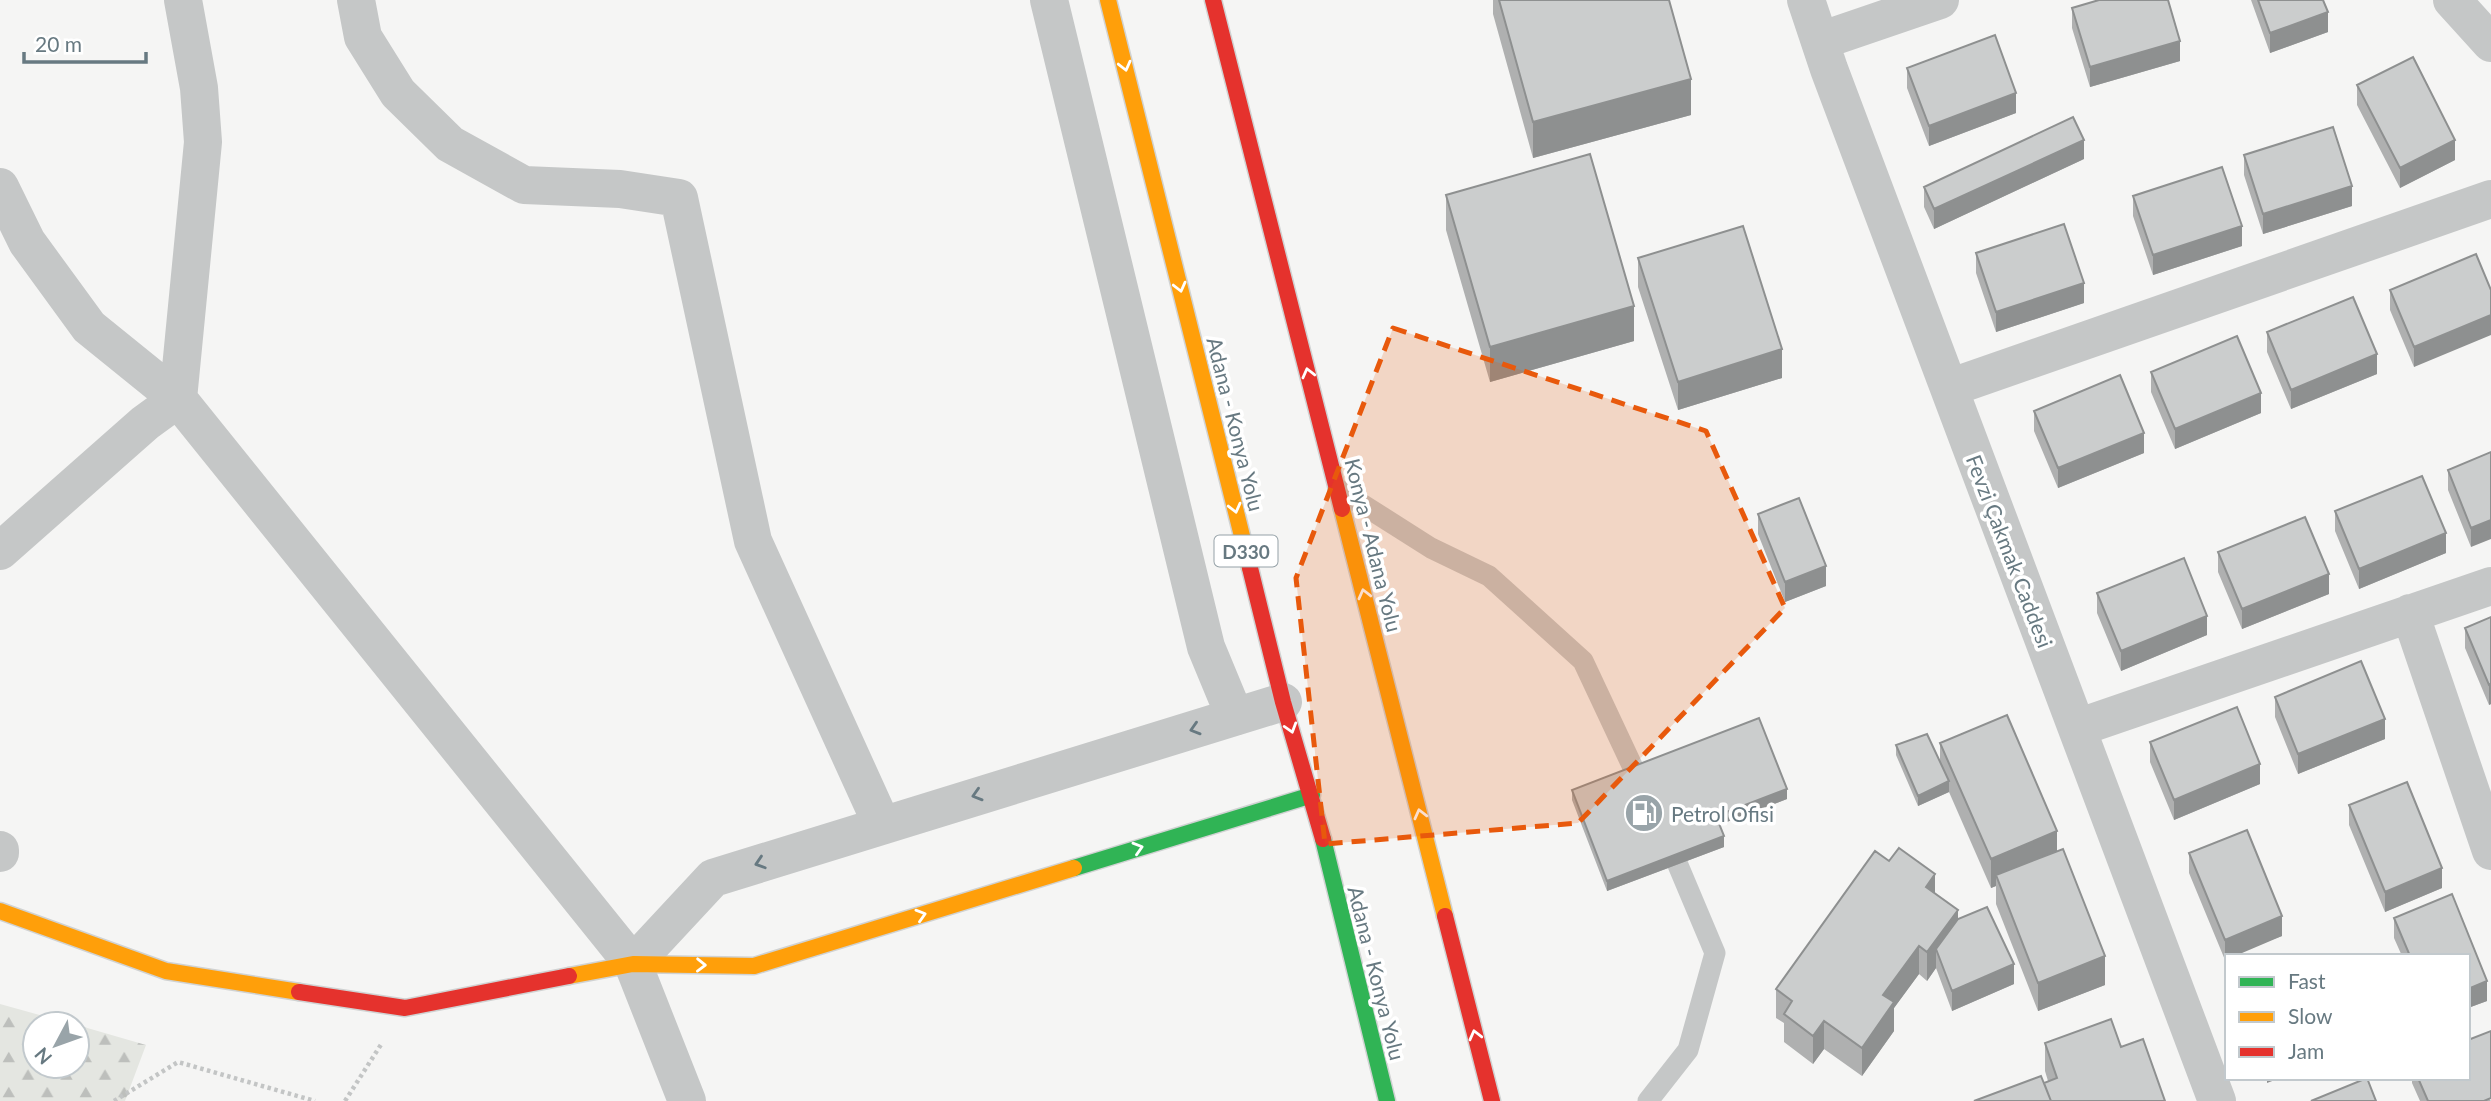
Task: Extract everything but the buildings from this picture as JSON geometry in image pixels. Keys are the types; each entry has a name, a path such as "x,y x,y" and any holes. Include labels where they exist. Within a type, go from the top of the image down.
{"main road":[{"name":"Adana - Konya Yolu","path":"1108,0 1283,702 1312,795 1387,1101"},
{"name":"Konya - Adana Yolu","path":"1213,0 1492,1101"},
{"path":"0,911 166,971 405,1008 633,964 754,966 1312,795"}],"street":[{"path":"0,551 145,423 178,399 203,142 199,88 183,0"},
{"path":"356,0 363,37 398,93 450,144 524,185 620,189 679,198 753,541 881,824"},
{"path":"1049,0 1206,647 1235,717"},
{"name":"Fevzi Çakmak Caddesi","path":"1806,0 2217,1101"},
{"path":"1820,41 1940,0"},
{"path":"2452,0 2491,43"},
{"path":"0,187 27,242 89,327 178,399 633,964 687,1101"},
{"path":"1949,388 2491,199"},
{"path":"2077,728 2491,586"},
{"path":"2410,613 2491,850"},
{"path":"633,964 713,878 1283,702"}],"lane":[{"path":"1338,489 1431,548 1489,576 1583,661 1655,814 1715,953 1688,1050 1648,1101"}],"path":[{"path":"345,1101 405,1008"},
{"path":"114,1101 178,1062 315,1101"}],"highlighted area":[{"path":"1393,328 1706,431 1785,608 1578,823 1325,844 1296,578"}],"green space":[{"path":"0,1004 22,1010 21,1080 91,1080 91,1029 146,1045 125,1101 0,1101"}],"traffic: fast":[{"path":"1074,868 1312,795"},
{"path":"1323,839 1387,1101"}],"traffic: slow":[{"path":"1108,0 1250,568"},
{"path":"1342,509 1445,916"},
{"path":"569,976 633,964 754,966 1074,868"},
{"path":"0,911 166,971 299,992"}],"traffic: jam":[{"path":"1213,0 1342,509"},
{"path":"1250,568 1283,702 1323,839"},
{"path":"1445,916 1492,1101"},
{"path":"299,992 405,1008 569,976"}],"place":[{"name":"Petrol Ofisi","path":"1644,813"}]}
